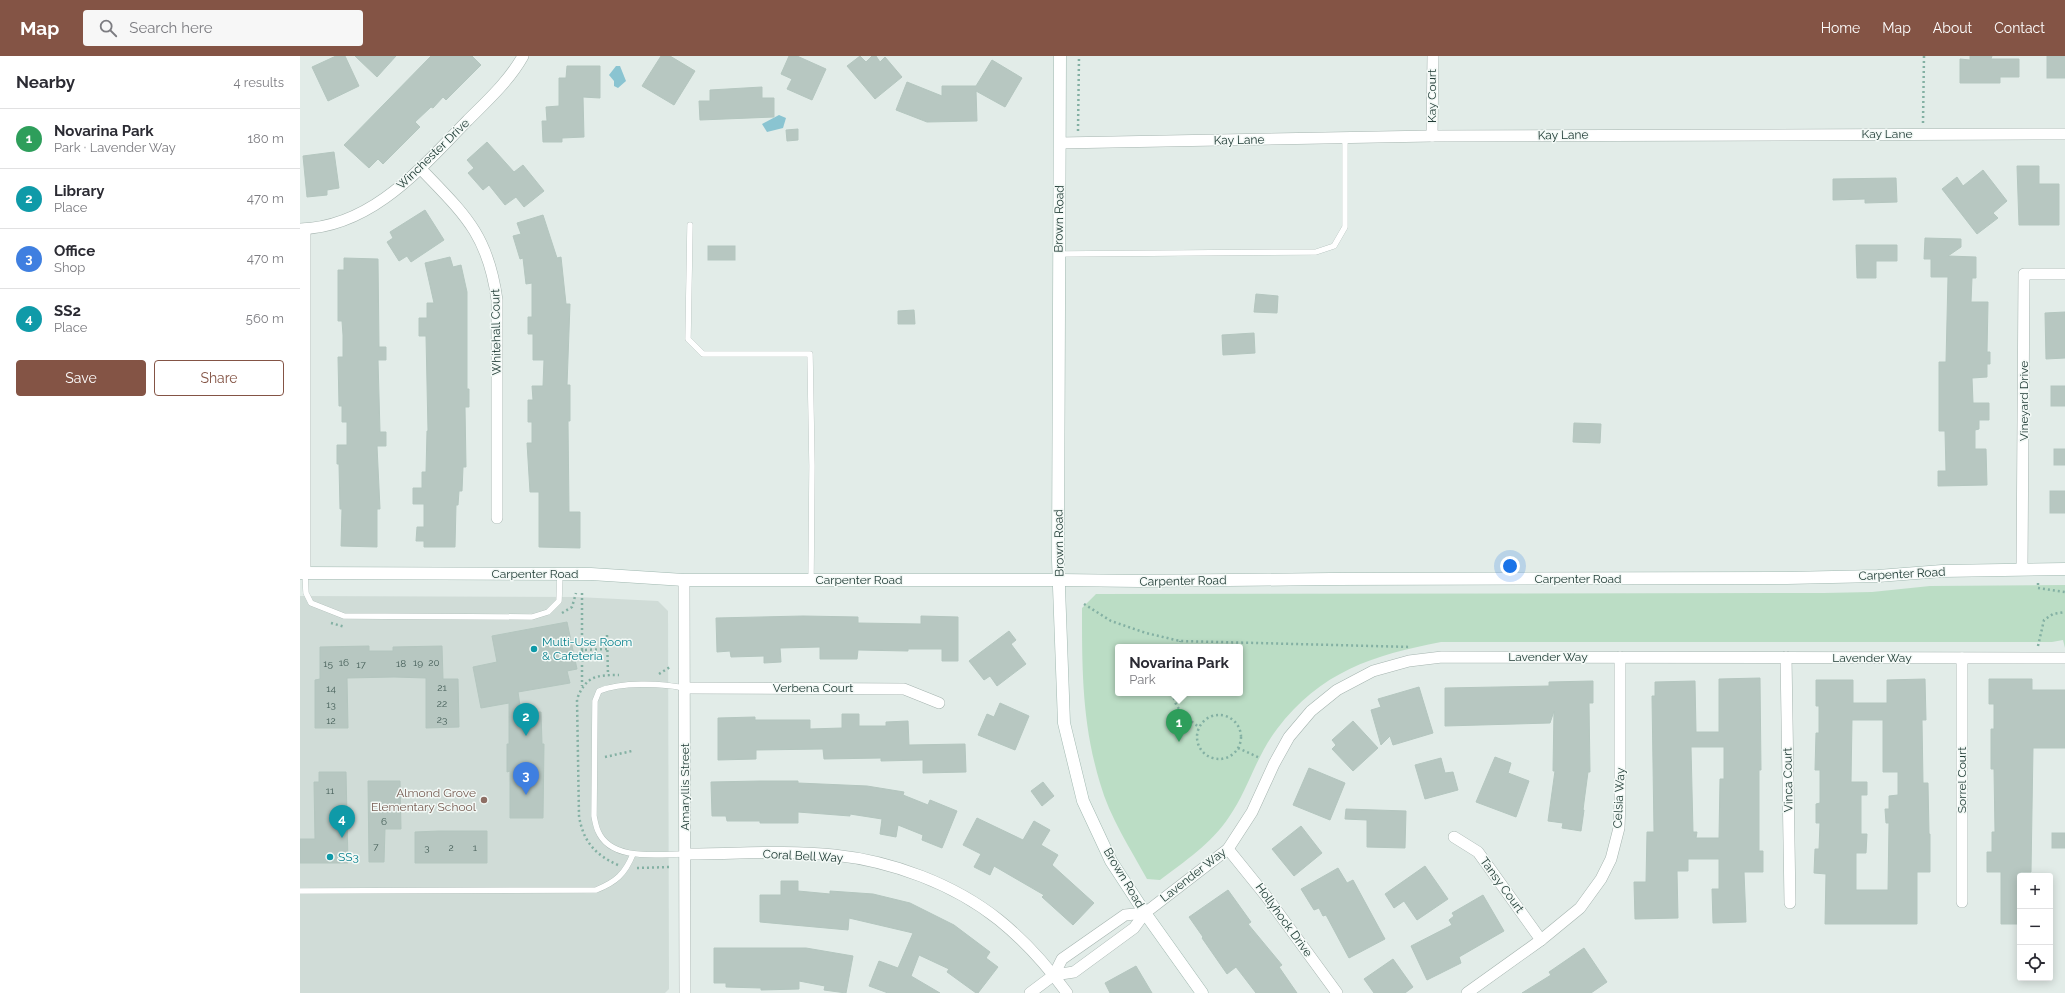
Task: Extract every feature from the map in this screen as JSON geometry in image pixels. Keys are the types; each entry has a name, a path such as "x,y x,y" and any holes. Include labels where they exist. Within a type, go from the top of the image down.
{"street":[{"name":"Winchester Drive","path":"302,229 349,218 378,204 421,169 503,84 523,56"},
{"name":"Brown Road","path":"1060,56 1060,580 1064,723 1083,801 1110,861 1202,993"},
{"name":"Kay Court","path":"1432,136 1433,56"},
{"name":"Kay Lane","path":"1060,143 1432,136 2065,134"},
{"name":"Whitehall Court","path":"421,169 452,200 468,220 479,238 490,264 494,280 497,300 497,518"},
{"path":"302,229 303,574"},
{"name":"Vineyard Drive","path":"2022,569 2024,274 2065,274"},
{"name":"Carpenter Road","path":"303,574 560,574 684,580 1139,581 1787,578 2022,569 2065,569"},
{"name":"Amaryllis Street","path":"684,580 685,993"},
{"name":"Lavender Way","path":"1054,975 1074,972 1134,928 1145,913 1228,849 1252,812 1274,764 1289,737 1311,712 1337,690 1373,671 1408,661 1442,657 2065,658"},
{"name":"Vinca Court","path":"1786,657 1790,903"},
{"name":"Celsia Way","path":"1467,993 1541,940 1580,908 1601,879 1611,859 1619,828 1620,658"},
{"name":"Sorrel Court","path":"1962,658 1962,902"},
{"name":"Verbena Court","path":"684,688 904,688 939,703"},
{"name":"Tansy Court","path":"1454,837 1478,852 1541,940"},
{"name":"Hollyhock Drive","path":"1228,849 1266,896 1337,993"},
{"name":"Coral Bell Way","path":"685,854 746,853 834,855 874,862 914,873 962,895 999,920 1038,957 1068,993"},
{"name":"Lavender Way","path":"1030,993 1054,975 1062,959 1125,915 1145,913"}],"lane":[{"path":"1059,254 1225,254 1316,252 1334,246 1345,226 1345,138"},
{"path":"690,225 688,339 703,354 810,354 812,466 811,580"},
{"path":"303,574 306,593 311,603 344,616 532,616 548,612 559,601 560,574"},
{"path":"684,688 670,685 610,686 599,691 594,701 594,816 598,832 612,846 621,852 633,854 685,854"},
{"path":"300,891 596,890 606,886 624,873 633,854"}],"path":[{"path":"1078,142 1079,56"},
{"path":"1923,134 1924,56"},
{"path":"2038,583 2038,588 2065,592"},
{"path":"582,593 582,686"},
{"path":"1084,604 1111,621 1146,633 1180,641 1393,645 1418,648"},
{"path":"2038,646 2044,620 2053,614 2065,612"},
{"path":"607,635 608,675"},
{"path":"582,650 607,649"},
{"path":"654,674 664,673 670,667"},
{"path":"1173,696 1185,717 1199,727"},
{"path":"1223,715 1232,719 1238,725 1241,732 1240,742 1235,753 1221,760 1206,756 1200,750 1197,742 1199,727 1211,716 1223,715"},
{"path":"1238,748 1260,758"},
{"path":"605,757 632,752"}],"shaded area":[{"name":"Almond Grove Elementary School","path":"300,596 577,597 658,601 668,611 669,989 665,993 300,993"}],"green space":[{"path":"2065,585 2065,648 2063,640 2052,642 1441,642 1416,647 1371,660 1350,669 1311,693 1294,709 1270,739 1263,750 1236,807 1222,827 1197,852 1160,880 1147,879 1127,844 1104,796 1094,761 1086,718 1084,696 1082,608 1096,594 1872,592 1930,586"}],"water":[{"path":"616,66 620,66 626,81 618,88 614,86 614,81 609,75"},
{"path":"779,115 786,118 783,128 767,132 762,124"}],"building":[{"path":"336,56 345,56 359,86 328,101 312,67"},
{"path":"355,56 396,56 377,77"},
{"path":"431,56 472,56 481,65 446,100 443,97 433,108 431,107 415,122 420,127 383,164 378,159 369,168 344,145"},
{"path":"661,56 670,56 695,71 674,105 642,86"},
{"path":"789,56 797,56 826,69 812,100 787,89 792,79 781,74"},
{"path":"860,56 866,62 872,56 876,56 880,62 885,57 902,77 875,99 847,66"},
{"path":"1970,56 1992,56 1991,59 2019,59 2019,77 2000,77 2000,83 1960,83 1960,59 1970,60"},
{"path":"2047,56 2065,56 2065,78 2047,78"},
{"path":"992,60 1022,78 1005,107 976,91 977,121 927,122 896,110 907,82 942,96 942,86 976,86"},
{"path":"567,66 600,66 600,98 583,97 584,137 562,138 562,142 543,142 542,121 547,121 546,107 559,106 559,78 566,78"},
{"path":"762,87 762,98 774,98 774,117 700,120 699,101 710,101 710,90"},
{"path":"798,129 798,140 787,141 786,130"},
{"path":"487,142 514,172 523,165 544,191 524,207 516,197 505,205 489,185 483,190 468,173 474,168 467,160"},
{"path":"334,152 339,188 327,190 327,195 307,197 303,156"},
{"path":"2017,166 2039,166 2039,184 2059,184 2059,225 2019,225"},
{"path":"1983,170 2007,201 1993,213 1998,218 1977,234 1942,189 1957,177 1963,186"},
{"path":"1896,178 1897,202 1865,203 1865,199 1833,200 1833,179"},
{"path":"425,210 444,240 411,262 407,256 399,261 387,242 393,238 390,232"},
{"path":"543,215 557,258 561,257 566,304 570,304 567,385 570,385 570,421 568,421 569,512 580,512 580,548 539,547 539,492 530,492 527,443 532,443 532,422 528,422 528,400 533,400 532,386 543,386 544,360 533,360 533,334 528,334 528,317 532,317 532,283 526,284 523,258 520,259 513,236 521,234 517,223"},
{"path":"1925,238 1961,239 1961,247 1948,256 1976,257 1976,278 1972,278 1971,302 1988,302 1987,352 1990,352 1990,364 1987,364 1987,377 1972,378 1973,403 1989,403 1989,420 1979,420 1979,429 1975,430 1975,449 1986,449 1987,485 1938,486 1938,471 1946,471 1945,431 1939,431 1939,362 1946,362 1948,277 1931,277 1931,259 1924,259"},
{"path":"1856,245 1897,245 1897,261 1876,261 1876,278 1857,278"},
{"path":"708,246 735,246 735,260 708,260"},
{"path":"450,257 453,267 461,265 467,292 467,389 469,389 469,407 465,407 466,467 463,467 462,491 459,491 458,505 456,505 455,547 424,547 424,541 416,541 417,527 424,527 424,504 413,504 413,488 422,488 422,472 426,472 428,431 426,336 419,336 419,318 427,318 427,303 434,303 425,263"},
{"path":"344,258 378,259 379,347 386,347 386,360 378,360 380,432 386,432 386,446 377,446 380,509 377,509 377,547 341,546 342,509 340,509 337,445 347,445 347,422 342,422 342,406 339,406 338,357 343,357 343,335 342,321 338,321 338,270 344,270"},
{"path":"1256,294 1278,296 1277,313 1254,312"},
{"path":"914,310 915,324 898,324 898,311"},
{"path":"2065,312 2065,358 2046,359 2045,313"},
{"path":"1254,333 1255,353 1223,355 1222,335"},
{"path":"2051,386 2065,386 2065,406 2051,406"},
{"path":"1574,423 1601,424 1600,443 1573,442"},
{"path":"2054,449 2065,449 2065,465 2054,465"},
{"path":"2050,491 2065,491 2065,513 2050,513"},
{"path":"803,616 858,617 858,623 921,624 921,616 958,617 958,661 942,661 942,649 908,649 908,651 858,650 857,659 820,659 820,647 780,648 781,662 764,663 764,656 731,657 730,651 717,652 716,618"},
{"path":"567,622 577,669 567,671 570,683 518,692 521,712 541,712 542,744 544,744 543,818 510,818 510,771 507,772 509,703 481,708 473,667 497,662 492,636"},
{"path":"1009,631 1016,640 1011,644 1026,664 997,686 990,676 984,680 969,661"},
{"path":"369,646 369,651 393,651 393,647 442,646 443,679 458,679 459,727 426,728 426,678 394,677 347,678 348,728 315,728 315,680 320,679 320,647"},
{"path":"1760,678 1761,770 1759,770 1759,851 1763,851 1763,872 1744,872 1746,922 1713,923 1712,889 1719,889 1719,859 1688,859 1688,871 1677,871 1678,918 1635,919 1634,882 1646,882 1647,832 1654,832 1652,696 1655,696 1655,682 1695,681 1696,732 1719,732 1719,679","holes":["1691,747 1724,747 1724,779 1720,779 1719,838 1696,838 1697,832 1693,832"]},
{"path":"1925,679 1926,720 1922,720 1923,783 1928,783 1930,872 1917,872 1917,924 1825,924 1826,874 1814,873 1815,849 1819,849 1820,823 1816,823 1816,804 1820,803 1820,770 1815,770 1816,733 1819,733 1819,706 1816,706 1816,680 1853,680 1853,703 1887,703 1887,680","holes":["1852,720 1883,720 1883,772 1898,772 1898,795 1889,796 1889,809 1885,809 1886,823 1889,823 1888,890 1856,890 1856,853 1866,853 1867,834 1861,834 1861,795 1867,795 1867,782 1851,782"]},
{"path":"1989,679 2032,679 2032,690 2065,690 2065,748 2033,748 2031,872 2017,873 2017,924 2001,924 2001,872 1987,872 1987,852 1992,852 1992,832 1995,832 1994,769 1991,769 1991,729 1994,729 1994,704 1989,704"},
{"path":"1593,681 1593,703 1589,703 1590,772 1588,772 1581,831 1562,828 1563,823 1548,821 1555,771 1553,771 1554,711 1550,723 1445,726 1445,688 1549,686 1549,682"},
{"path":"1419,687 1433,733 1393,745 1390,736 1381,745 1371,710 1381,707 1378,699"},
{"path":"1000,703 1029,716 1015,750 978,735 987,714 994,717"},
{"path":"842,714 859,714 859,726 886,726 886,722 908,721 909,745 965,744 966,772 923,773 923,760 881,761 881,758 824,759 823,749 756,750 756,759 718,760 718,718 755,717 755,720 810,720 810,729 842,728"},
{"path":"1353,721 1378,748 1353,771 1332,749 1336,745 1332,740"},
{"path":"1495,757 1511,763 1508,773 1529,781 1516,817 1476,802"},
{"path":"1441,758 1445,773 1453,772 1458,790 1425,799 1415,765"},
{"path":"1309,768 1345,783 1330,820 1293,805"},
{"path":"319,772 346,772 348,863 300,863 300,839 315,839 314,782 319,782"},
{"path":"368,781 400,781 401,829 385,829 384,862 369,862"},
{"path":"798,781 798,783 867,786 904,792 903,795 928,805 930,800 957,811 942,848 922,840 923,835 898,825 896,837 880,834 882,819 850,814 850,816 798,812 798,823 727,821 726,816 712,816 711,782"},
{"path":"1043,782 1054,796 1042,806 1031,791"},
{"path":"1346,809 1406,811 1405,848 1367,847 1367,820 1345,819"},
{"path":"977,818 1023,840 1034,821 1050,830 1041,845 1058,855 1052,865 1094,903 1073,925 1042,897 1044,895 994,866 990,875 974,867 981,854 963,845"},
{"path":"1301,826 1322,853 1294,876 1272,849"},
{"path":"487,831 487,863 415,863 415,832"},
{"path":"2052,833 2065,833 2065,848 2052,848"},
{"path":"1425,866 1448,899 1417,920 1404,901 1394,908 1385,894"},
{"path":"1338,868 1347,883 1353,880 1385,939 1349,958 1326,915 1323,916 1319,908 1314,910 1301,889"},
{"path":"781,881 798,881 798,891 830,894 830,891 873,894 910,903 954,925 990,952 986,958 998,967 978,993 976,993 947,972 949,969 919,955 911,976 940,993 888,993 869,986 879,961 898,968 913,933 849,918 848,930 760,922 760,895 781,895"},
{"path":"1228,890 1251,922 1248,924 1282,965 1279,967 1297,993 1256,993 1236,967 1227,974 1202,938 1203,937 1189,917"},
{"path":"1483,895 1504,931 1459,957 1461,963 1427,980 1411,946 1452,925 1449,920 1454,916 1452,913"},
{"path":"714,948 806,948 853,956 846,993 824,990 825,986 799,981 799,989 761,990 761,988 726,987 726,983 714,983"},
{"path":"1584,948 1607,982 1591,993 1522,993 1551,975 1549,972"},
{"path":"1393,959 1413,987 1405,993 1374,993 1364,979"},
{"path":"1136,966 1152,993 1110,993 1105,983"}],"place":[{"name":"Multi-Use Room & Cafeteria","path":"534,649"},
{"name":"Library","path":"526,736"},
{"name":"Novarina Park","path":"1179,742"},
{"name":"Office","path":"526,795"},
{"name":"Almond Grove Elementary School","path":"484,800"},
{"name":"SS2","path":"342,838"},
{"name":"SS3","path":"330,857"}]}
